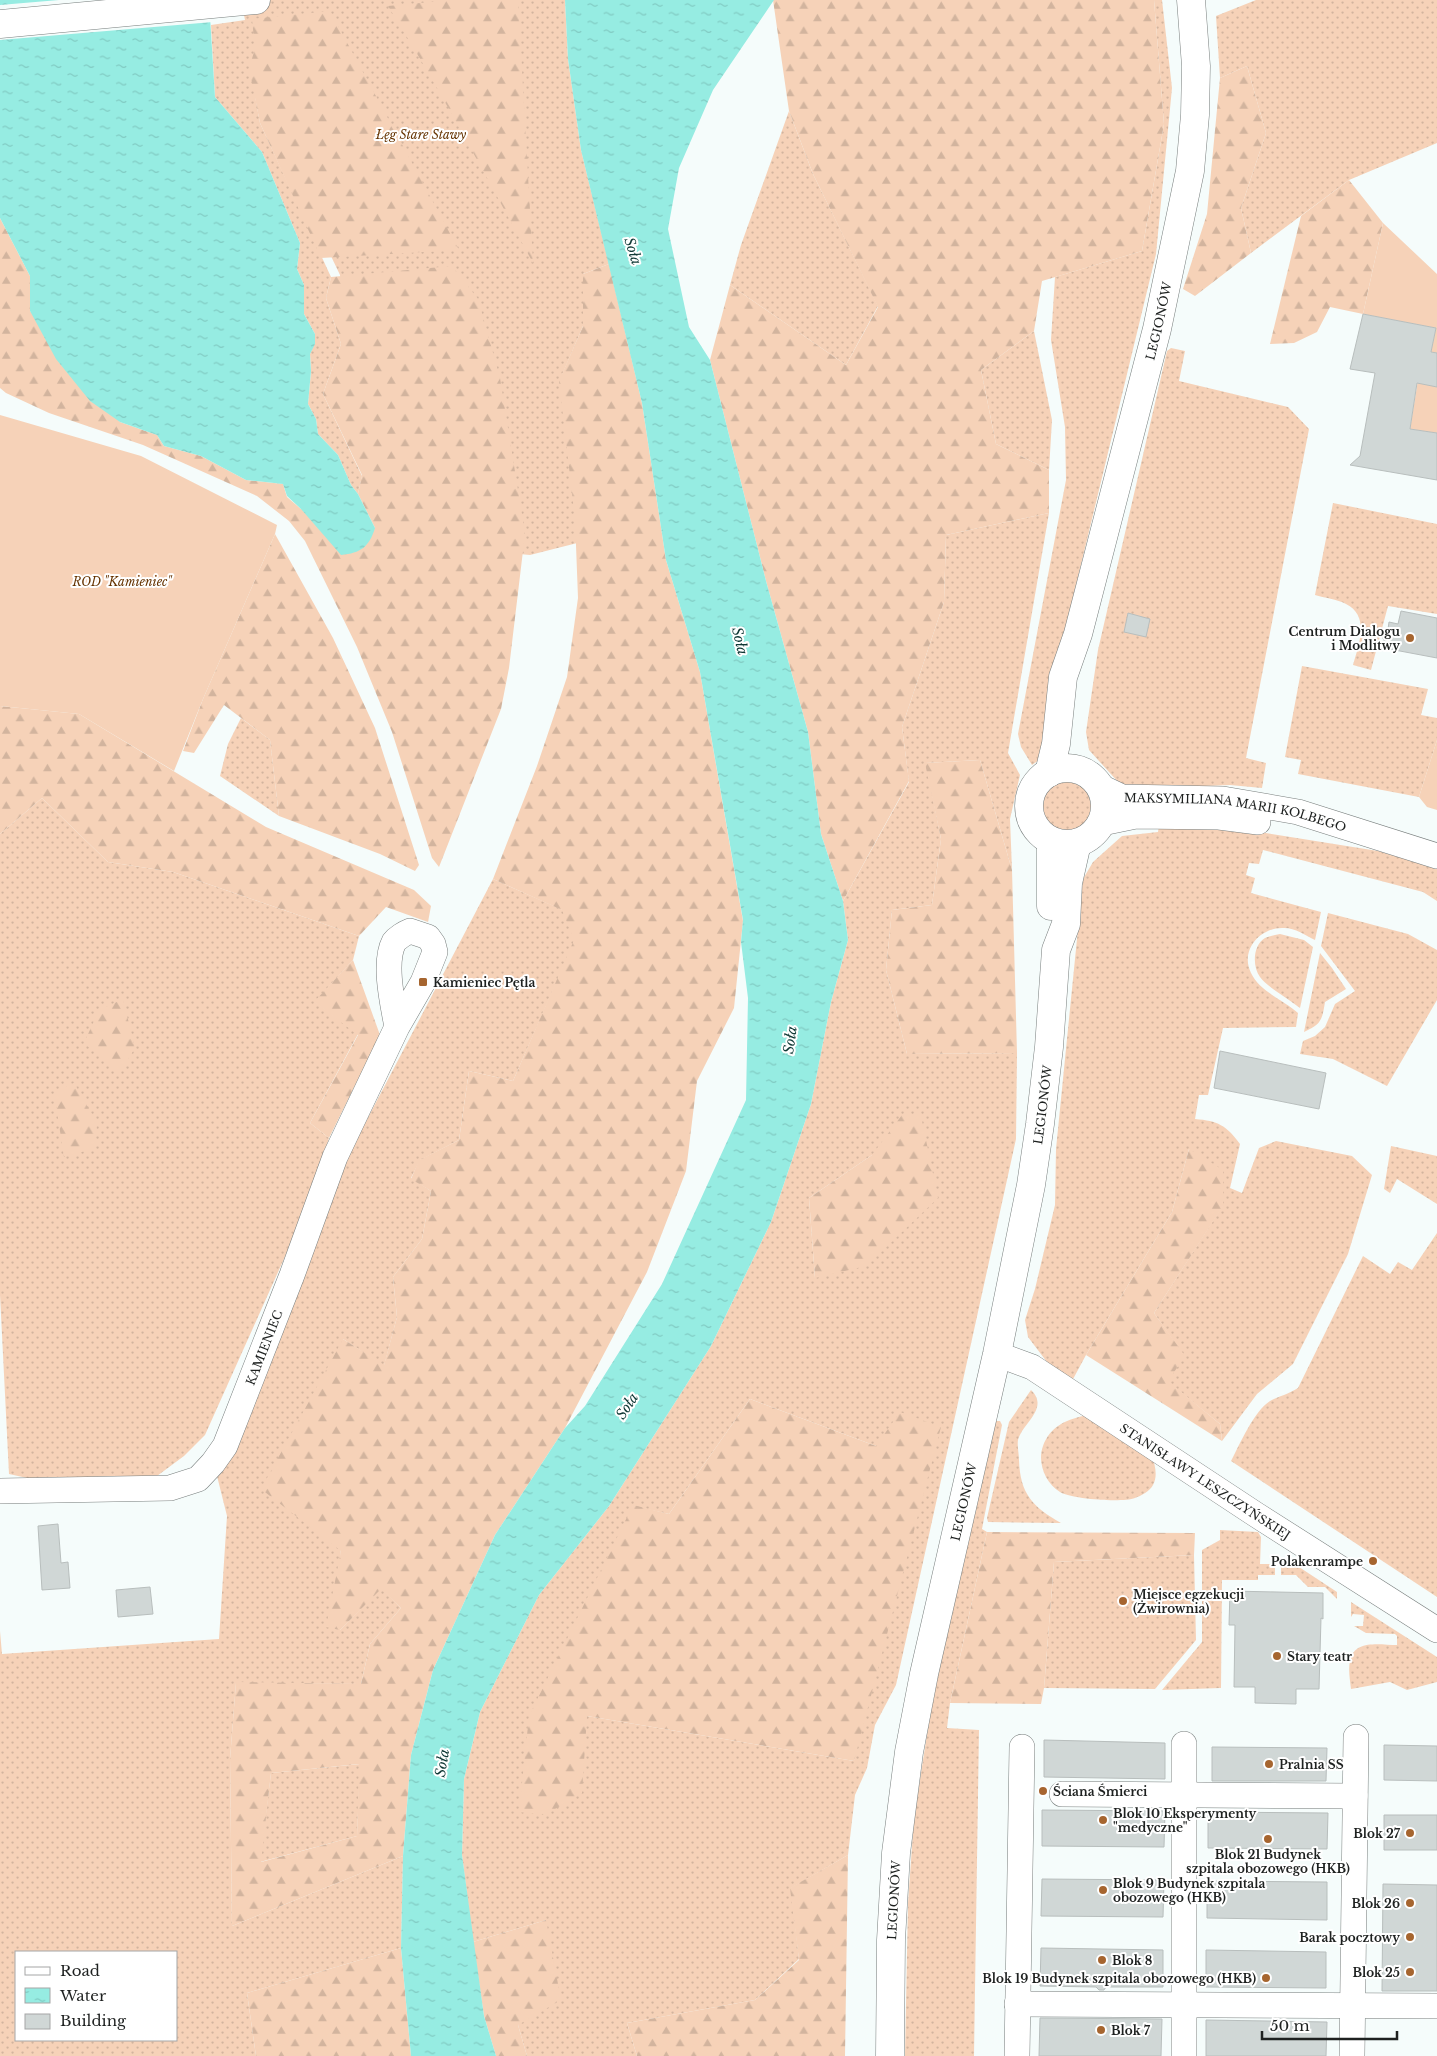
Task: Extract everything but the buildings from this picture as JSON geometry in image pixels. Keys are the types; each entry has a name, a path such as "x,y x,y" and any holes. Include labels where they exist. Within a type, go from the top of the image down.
{"main road":[{"path":"0,24 256,0"},
{"name":"LEGIONÓW","path":"1049,773 1056,744 1063,677 1078,634 1156,329 1190,171 1195,115 1196,66 1191,0"},
{"name":"LEGIONÓW","path":"1078,634 1072,743 1093,780"},
{"path":"1073,768 1093,780 1105,799 1105,812 1102,823 1096,832 1064,842 1041,834 1034,825 1030,814 1029,802 1039,780 1049,773 1060,769 1073,768"},
{"name":"LEGIONÓW","path":"890,2056 896,1853 909,1752 924,1674 997,1354 1031,1185 1049,1047 1056,950 1066,924 1068,883 1064,842"}],"street":[{"name":"MAKSYMILIANA MARII KOLBEGO","path":"1093,780 1122,798 1222,800 1298,812 1437,856"},
{"name":"MAKSYMILIANA MARII KOLBEGO","path":"1102,823 1136,816 1219,817 1370,835"},
{"name":"KAMIENIEC","path":"0,1491 170,1488 198,1479 213,1464 225,1446 292,1275 335,1157 397,1027"},
{"name":"STANISŁAWY LESZCZYŃSKIEJ","path":"997,1354 1032,1367 1255,1514 1437,1630"},
{"path":"1352,2056 1356,1736"},
{"path":"1184,1744 1184,2056"},
{"path":"1017,2056 1022,1747"},
{"path":"1062,1794 1355,1796"},
{"path":"1017,2004 1437,2006"}],"green space":[{"name":"Łęg Stare Stawy","path":"241,0 565,0 568,59 581,150 609,264 583,274 583,326 562,375 597,538 530,555 390,542 349,402 340,275 255,96 260,123 331,277 326,298 341,344 323,394 362,476 358,494 351,485 338,455 318,434 316,419 308,404 311,371 310,354 315,334 304,314 304,285 297,269 300,243 262,152 215,97 211,25 245,20"},
{"path":"452,0 518,0 533,263 444,101 388,6"},
{"path":"773,0 1154,0 1164,124 1142,251 1042,281 1034,331 981,370 996,444 1049,470 1049,513 946,535 944,602 902,727 909,781 843,901 821,834 808,732 766,581 710,360 730,285 846,365 878,307 813,174 789,111"},
{"path":"1154,0 1162,0 1172,88 1156,254 1049,697 1045,749 1039,760 1032,765 1021,747 1018,734 1066,480 1065,427 1051,340 1055,277 1142,251 1164,124"},
{"path":"1256,0 1437,0 1437,143 1349,180 1251,253 1241,208 1266,133 1247,66 1220,78 1216,16"},
{"path":"330,11 459,250 321,258 260,123 249,68 255,49 252,19"},
{"path":"1247,66 1266,133 1241,208 1251,253 1195,296 1183,289 1207,214 1220,78"},
{"path":"789,111 813,174 878,306 846,365 730,285 741,245"},
{"path":"1349,180 1383,223 1363,314 1330,307 1317,332 1294,343 1270,344 1301,216"},
{"path":"0,218 30,276 30,311 120,422 157,435 164,446 201,456 246,480 283,484 287,497 301,509 375,528 358,494 362,475 323,394 341,344 326,298 331,277 452,266 478,299 500,378 525,534 509,668 501,709 439,867 432,858 392,732 357,647 305,541 289,521 257,496 143,445 49,413 6,393 0,388"},
{"path":"1383,223 1437,274 1437,353 1431,352 1436,328 1363,314"},
{"path":"609,264 642,403 666,560 700,672 743,921 734,1008 697,1081 686,1171 647,1272 565,1428 495,1535 433,1670 411,1755 403,1856 232,1926 230,1759 236,1682 361,1684 370,1644 401,1608 381,1589 340,1630 326,1627 341,1551 261,1489 343,1339 384,1365 397,1317 393,1277 422,1239 431,1191 411,1179 419,1160 459,1140 469,1071 513,1081 574,940 562,910 493,879 537,766 567,677 578,598 575,519 559,381 583,326 583,274","holes":["359,1764 357,1836 261,1862 271,1773"]},
{"path":"1034,331 1052,420 1049,470 996,444 981,370"},
{"path":"1171,348 1185,351 1179,381 1288,407 1309,429 1246,758 1266,763 1262,788 1230,785 1131,789 1119,783 1089,750 1086,732 1098,650 1167,351"},
{"path":"1418,380 1437,387 1437,433 1410,429"},
{"name":"ROD \"Kamieniec\"","path":"0,415 141,456 277,525 275,534 203,699 174,771 79,714 0,706"},
{"path":"1333,503 1437,524 1437,614 1388,606 1371,670 1353,665 1361,631 1358,616 1353,609 1342,602 1315,595"},
{"path":"1049,513 1008,753 1020,775 1010,819 1012,870 980,760 926,763 941,839 932,905 892,910 886,970 907,1054 1017,1053 1016,1139 896,1685 875,1725 867,1768 855,1795 848,1855 791,1888 799,1959 755,2000 627,2023 637,2056 527,2056 518,2025 546,1920 473,1942 462,1855 464,1779 480,1712 539,1595 609,1506 711,1346 771,1222 811,1104 831,1002 848,940 843,901 909,782 902,727 944,602 946,535","holes":["872,1155 815,1278 809,1198","750,1399 876,1446 854,1761 587,1716 633,1506 669,1514"]},
{"path":"275,534 333,638 375,728 419,865 415,871 380,854 279,816 270,740 224,705 194,753 183,751 203,699"},
{"path":"1302,666 1428,689 1421,715 1437,718 1437,740 1419,797 1298,774 1301,760 1285,757"},
{"path":"0,706 79,714 266,827 414,890 431,906 428,922 386,907 359,936 173,872 108,862 42,798 0,834"},
{"path":"241,718 270,740 279,816 220,776 228,744"},
{"path":"1437,740 1437,810 1427,807 1419,797"},
{"path":"980,760 1012,870 1017,1053 907,1054 886,970 892,910 932,905 941,839 925,763"},
{"path":"1066,780 1080,784 1088,792 1092,806 1088,820 1080,828 1066,832 1052,828 1044,820 1040,806 1044,792 1052,784"},
{"path":"42,798 108,862 173,872 359,936 353,960 315,1002 358,1034 310,1123 329,1138 309,1203 205,1435 184,1456 157,1476 36,1480 9,1474 0,1295 0,834"},
{"path":"1159,825 1222,826 1378,851 1437,868 1437,901 1423,892 1263,850 1259,864 1249,863 1246,875 1255,878 1251,893 1321,912 1315,940 1295,930 1282,928 1266,932 1254,942 1248,957 1251,973 1266,991 1298,1013 1296,1027 1223,1028 1208,1095 1199,1095 1195,1119 1221,1125 1240,1144 1230,1188 1242,1193 1259,1148 1276,1141 1352,1156 1372,1175 1348,1254 1293,1364 1257,1394 1222,1441 1220,1424 1167,1381 1184,1356 1154,1313 1223,1205 1189,1149 1172,1212 1072,1381 1053,1370 1028,1337 1025,1320 1035,1289 1055,1205 1056,1149 1083,879 1093,862 1122,836 1158,832"},
{"path":"493,879 563,910 575,940 513,1081 469,1071 459,1140 420,1160 411,1178 431,1191 422,1239 393,1277 397,1317 384,1366 343,1339 340,1630 381,1588 401,1608 370,1644 361,1684 236,1683 230,1759 232,1926 403,1856 401,1948 247,1993 256,2056 0,2056 0,1631 2,1654 219,1639 227,1516 216,1472 351,1150"},
{"path":"1328,913 1408,934 1437,950 1437,1000 1387,1086 1333,1059 1300,1054 1303,1041 1315,1036 1325,1027 1335,1004 1355,991 1321,946"},
{"path":"1280,934 1304,940 1313,947 1300,1008 1263,981 1257,972 1255,956 1261,941 1267,937"},
{"path":"1320,953 1346,989 1325,1002 1320,1021 1314,1027 1304,1032"},
{"path":"353,960 380,1035 329,1138 310,1123 358,1035 314,1002"},
{"path":"123,999 135,1048 120,1072 84,1043 99,1010"},
{"path":"74,1083 97,1123 95,1148 64,1157 54,1092"},
{"path":"902,1115 921,1116 938,1198 866,1266 815,1278 809,1198 872,1155"},
{"path":"1391,1146 1437,1156 1437,1204 1397,1179 1390,1193 1384,1189"},
{"path":"1189,1149 1223,1170 1223,1206 1154,1313 1185,1356 1168,1381 1220,1424 1222,1441 1086,1355 1172,1212"},
{"path":"1437,1233 1437,1597 1231,1461 1258,1412 1270,1401 1298,1388 1363,1256 1390,1274 1398,1262 1412,1270"},
{"path":"1031,1390 1038,1403 1033,1416 1018,1440 1022,1482 1025,1491 1036,1505 1061,1523 988,1522 987,1518 1009,1422"},
{"path":"750,1399 876,1446 900,1412 941,1427 854,1761 587,1716 582,1793 545,1815 519,1812 529,1716 633,1505 669,1514"},
{"path":"1083,1416 1098,1420 1152,1456 1156,1474 1155,1482 1150,1489 1135,1498 1097,1500 1075,1497 1060,1492 1050,1483 1046,1478 1041,1459 1041,1452 1046,1439 1059,1425"},
{"path":"995,1421 1000,1421 1002,1425 982,1529 987,1532 950,1703 947,1728 979,1730 974,2056 905,2056 908,1903 914,1818 942,1638"},
{"path":"1220,1530 1258,1532 1261,1537 1260,1564 1275,1564 1275,1575 1258,1575 1258,1580 1222,1580 1221,1688 1162,1690 1202,1642 1202,1550 1220,1540"},
{"path":"987,1532 1195,1533 1194,1555 1054,1562 1044,1688 1041,1704 950,1703"},
{"name":"Miejsce egzekucji (Żwirownia)","path":"1194,1555 1196,1640 1155,1689 1044,1688 1054,1562"},
{"path":"1281,1565 1296,1565 1337,1592 1337,1599 1325,1587 1308,1587 1296,1575 1281,1575"},
{"path":"1351,1602 1437,1657 1437,1682 1407,1690 1390,1682 1351,1689 1349,1667 1352,1654 1362,1646 1376,1644 1397,1645 1397,1636 1395,1634 1366,1633 1354,1626 1363,1626 1364,1615 1353,1614 1351,1617"},
{"path":"360,1764 357,1836 260,1862 271,1773"},
{"path":"848,1855 845,2056 637,2056 627,2023 755,2000 799,1960 790,1888"},
{"path":"546,1920 561,2000 518,2025 527,2056 496,2056 484,2016 473,1942"},
{"path":"401,1948 411,2056 256,2056 247,1993"}],"water":[{"path":"0,0 98,0 104,12 209,0 215,97 262,152 300,243 297,269 304,285 304,314 315,334 315,344 310,354 311,371 308,404 316,419 318,434 338,455 351,485 358,494 375,528 370,540 359,551 341,555 301,509 287,496 283,484 246,480 201,456 164,446 157,435 120,422 90,401 56,359 30,311 30,276 0,218"},
{"name":"Soła","path":"565,0 774,0 713,90 679,168 668,229 689,327 710,360 766,581 808,732 821,834 843,901 848,940 831,1002 811,1104 771,1222 711,1346 609,1506 539,1595 480,1712 464,1779 462,1855 484,2016 496,2056 411,2056 401,1948 403,1856 411,1755 433,1670 495,1535 565,1428 585,1406 662,1284 746,1100 748,998 741,942 743,920 700,672 666,560 642,403 581,150 568,59"}],"pier":[{"path":"59,0 101,0 105,7 108,0 212,0 213,22 0,40 0,5"}],"place":[{"name":"Centrum Dialogu i Modlitwy","path":"1410,638"},
{"name":"Kamieniec Pętla","path":"423,982"},
{"name":"Polakenrampe","path":"1373,1561"},
{"name":"Miejsce egzekucji (Żwirownia)","path":"1123,1601"},
{"name":"Stary teatr","path":"1277,1656"},
{"name":"Pralnia SS","path":"1269,1764"},
{"name":"Ściana Śmierci","path":"1043,1791"},
{"name":"Blok 10 Eksperymenty \"medyczne\"","path":"1103,1820"},
{"name":"Blok 27","path":"1410,1833"},
{"name":"Blok 21 Budynek szpitala obozowego (HKB)","path":"1268,1839"},
{"name":"Blok 9 Budynek szpitala obozowego (HKB)","path":"1103,1890"},
{"name":"Blok 26","path":"1410,1903"},
{"name":"Barak pocztowy","path":"1410,1937"},
{"name":"Blok 8","path":"1102,1960"},
{"name":"Blok 25","path":"1410,1972"},
{"name":"Blok 19 Budynek szpitala obozowego (HKB)","path":"1266,1978"},
{"name":"Blok 7","path":"1101,2030"}]}
